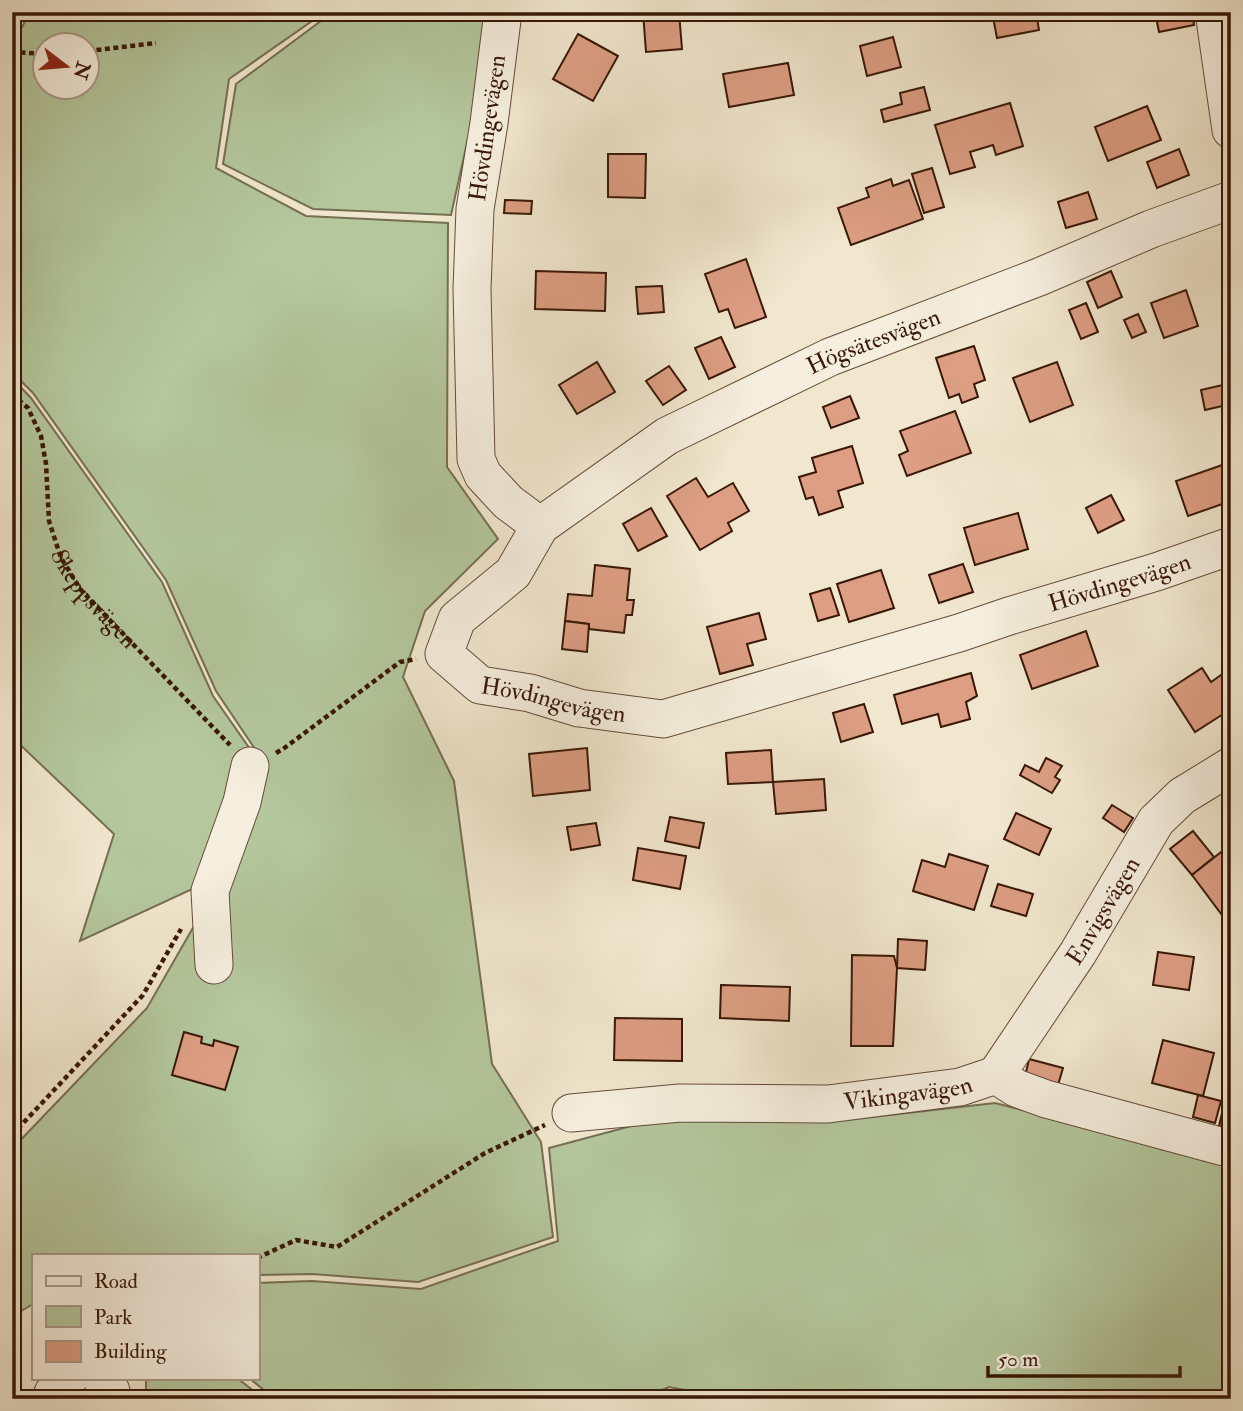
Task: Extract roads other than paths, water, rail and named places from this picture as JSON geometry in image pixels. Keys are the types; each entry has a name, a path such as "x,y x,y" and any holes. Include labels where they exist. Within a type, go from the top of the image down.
{"street":[{"name":"Hövdingevägen","path":"503,12 475,209 472,289 476,459 483,475 508,502 540,526 513,573 457,619 444,654 480,685 530,693 579,708 663,719 959,634 1231,546"},
{"path":"1214,12 1231,130"},
{"name":"Högsätesvägen","path":"540,526 667,436 830,357 1040,278 1151,229 1231,200"},
{"path":"214,965 210,891 242,802 250,766"},
{"name":"Envigsvägen","path":"996,1075 1078,953 1156,821 1182,796 1231,766"},
{"name":"Vikingavägen","path":"571,1113 680,1103 828,1104 960,1087 996,1075 1016,1088 1046,1099 1231,1148"},
{"path":"51,1399 53,1393 67,1380"},
{"path":"103,1380 111,1391 112,1399"}]}
